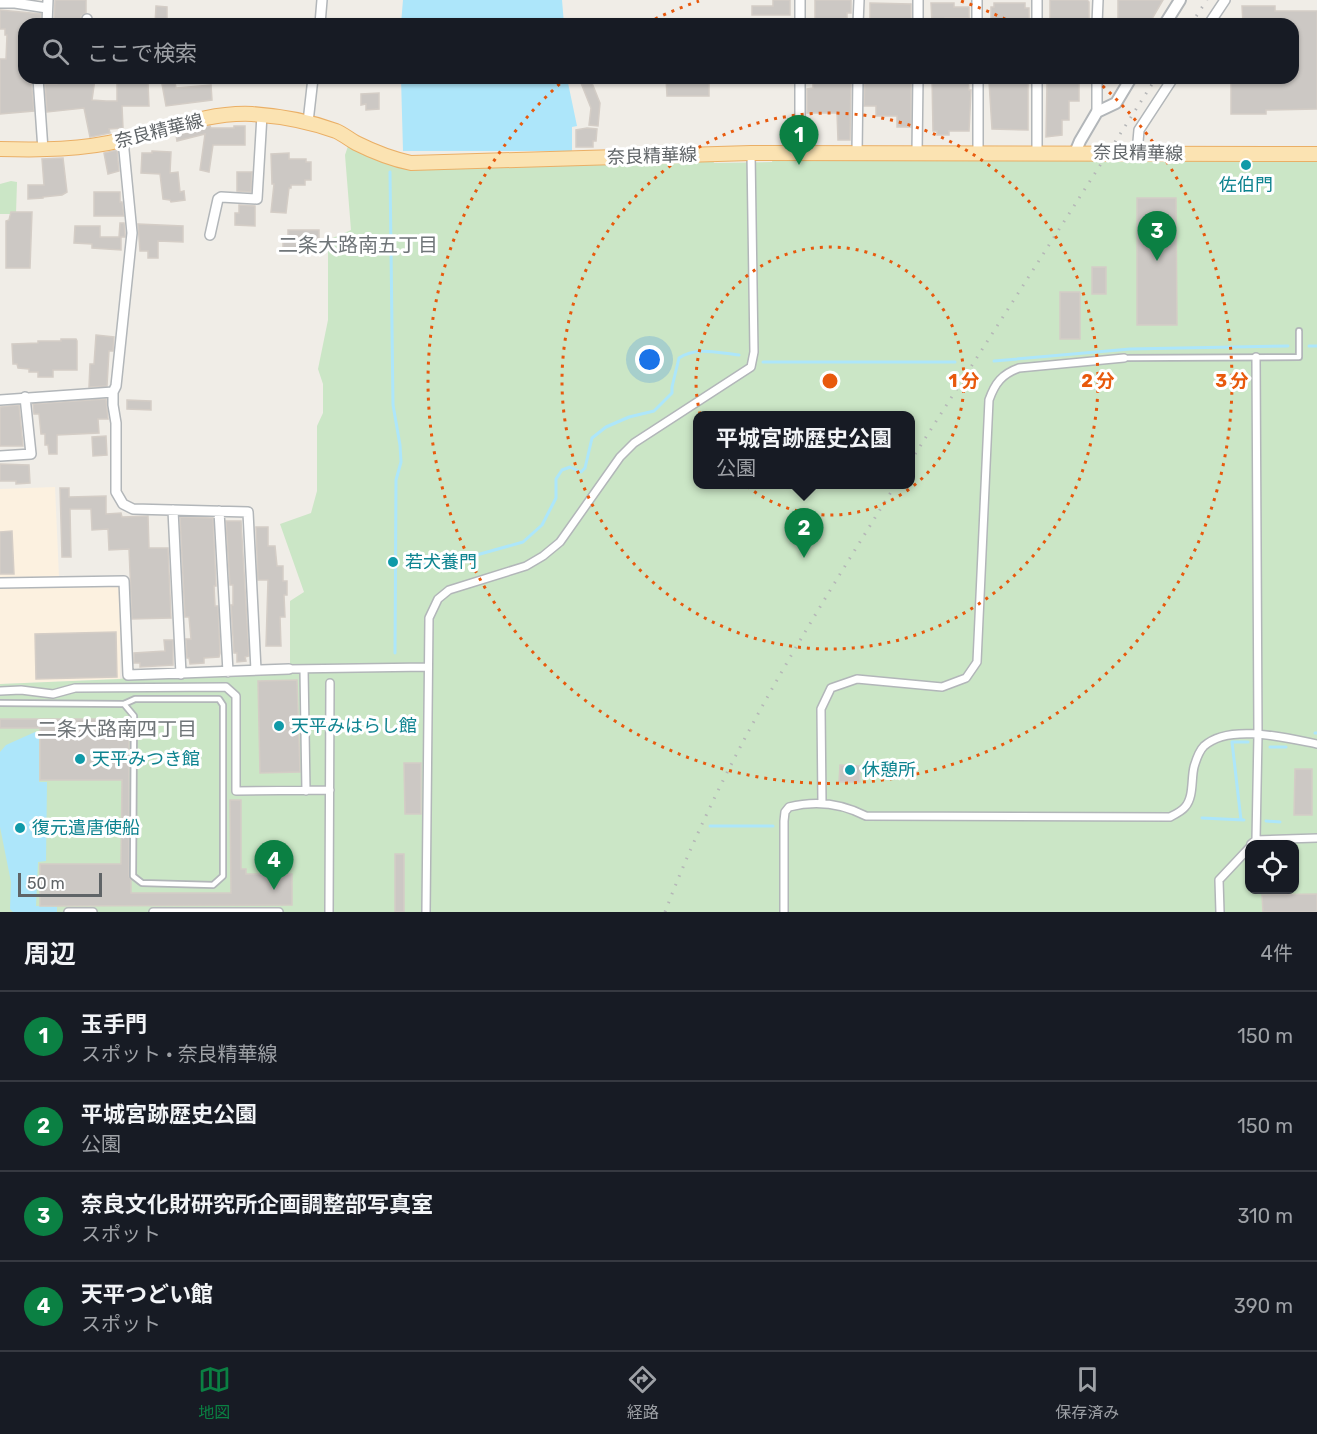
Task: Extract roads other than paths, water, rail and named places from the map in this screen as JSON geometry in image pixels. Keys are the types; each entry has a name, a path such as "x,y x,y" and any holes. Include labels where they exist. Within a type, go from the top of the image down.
{"main road":[{"name":"奈良精華線","path":"0,149 43,150 87,147 216,117 262,115 308,122 338,132 391,159 411,163 751,153 1317,154"}],"street":[{"path":"320,18 322,0"},
{"path":"800,0 800,18"},
{"path":"858,18 859,0"},
{"path":"918,0 918,18"},
{"path":"977,0 977,18"},
{"path":"1037,0 1037,18"},
{"path":"1097,18 1098,0"},
{"path":"1169,18 1180,0"},
{"path":"1213,18 1225,0"},
{"path":"0,3 48,4"},
{"path":"38,84 43,150"},
{"path":"308,122 312,84"},
{"path":"800,84 800,153"},
{"path":"857,153 858,84"},
{"path":"917,152 918,84"},
{"path":"978,84 978,153"},
{"path":"1037,84 1037,153"},
{"path":"1075,153 1096,112 1097,84"},
{"path":"1096,112 1116,103 1127,84"},
{"path":"1137,153 1139,130 1169,84"},
{"path":"210,235 218,199 222,197 257,199 262,115"},
{"path":"123,140 132,233 116,386 113,392 118,496 123,504 133,508 248,512 256,670"},
{"path":"426,912 429,618 438,599 449,590 525,566 543,556 560,542 620,457 634,443 751,367 754,352 751,153"},
{"path":"1252,840 1258,735 1256,357"},
{"path":"822,802 821,709 831,688 857,679 942,687 966,678 977,662 988,411 995,383 1007,372 1019,368 1124,358"},
{"path":"0,400 113,392"},
{"path":"0,456 31,454 25,397"},
{"path":"173,510 181,674"},
{"path":"219,512 228,672"},
{"path":"0,584 124,581 128,675 428,667"},
{"path":"304,669 306,790"},
{"path":"329,912 330,683"},
{"path":"0,692 21,690 53,694 75,688 226,687 236,696 236,791 330,790"},
{"path":"784,912 785,812 789,807 822,802 849,807 866,816 1170,817 1186,807 1192,789 1194,768 1206,744 1229,735 1258,735 1317,744"},
{"path":"1295,840 1317,838"},
{"path":"1220,912 1220,880 1245,852"},
{"path":"68,912 93,912"},
{"path":"153,912 279,912"}],"lane":[{"path":"1124,358 1299,357 1299,331"},
{"path":"0,704 124,704 135,699 219,699 223,705 223,876 213,885 142,883 133,876 134,716 124,704"}],"water":[{"path":"403,0 562,0 564,18 402,18"},
{"path":"401,84 568,84 577,126 572,127 572,151 403,151"},
{"path":"35,732 56,732 56,738 39,739 39,782 47,782 46,861 38,862 36,906 57,907 57,912 13,912 10,909 11,882 0,827 0,752 6,745"}],"waterway":[{"path":"390,172 393,405 401,462 396,480 395,653"},
{"path":"994,361 1130,349 1288,346"},
{"path":"1309,346 1317,346"},
{"path":"419,564 453,565 473,556 523,542 542,525 556,498 556,479 562,470 570,467 581,472 585,468 592,438 606,427 629,417 654,411 672,393 679,358 700,351 739,355"},
{"path":"763,362 955,362"},
{"path":"1241,820 1232,742 1248,742"},
{"path":"1270,747 1286,747"},
{"path":"1202,818 1244,820"},
{"path":"1266,821 1280,822"},
{"path":"710,826 773,826"}],"railway":[{"path":"1195,18 1207,0"},
{"path":"915,454 1152,84"},
{"path":"665,912 713,800 770,692 893,489"}],"place":[{"name":"玉手門","path":"799,165"},
{"name":"佐伯門","path":"1246,165"},
{"name":"奈良文化財研究所企画調整部写真室","path":"1157,261"},
{"name":"平城宮跡歴史公園","path":"804,558"},
{"name":"若犬養門","path":"393,562"},
{"name":"天平みはらし館","path":"279,726"},
{"name":"天平みつき館","path":"80,759"},
{"name":"休憩所","path":"850,770"},
{"name":"復元遣唐使船","path":"20,828"},
{"name":"天平つどい館","path":"274,890"}],"district":[{"name":"二条大路南五丁目","path":"358,245"},
{"name":"二条大路南四丁目","path":"117,729"}]}
